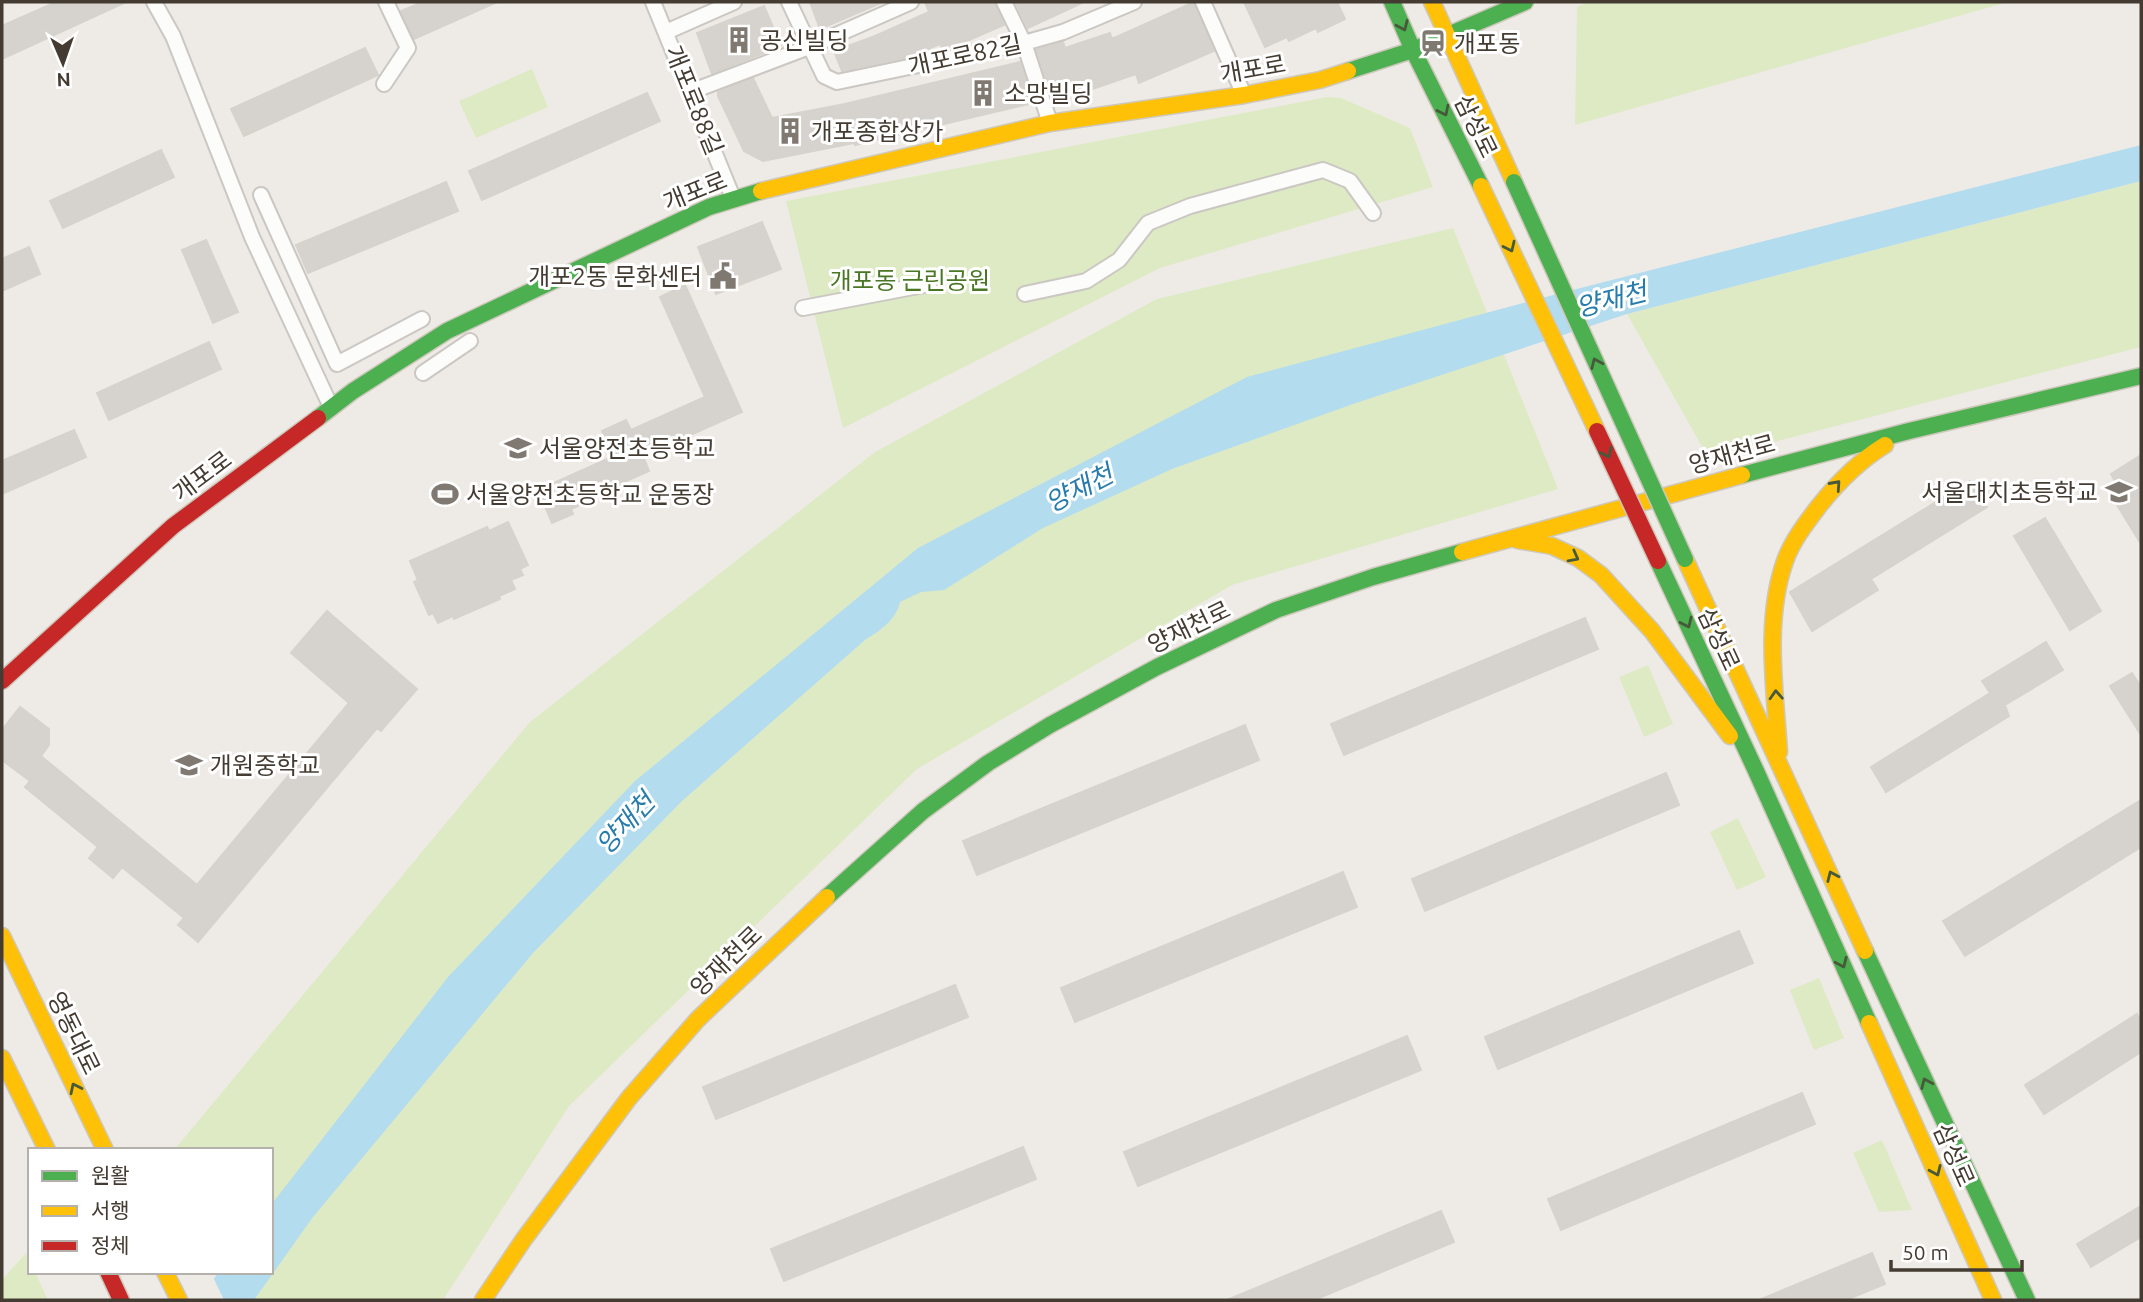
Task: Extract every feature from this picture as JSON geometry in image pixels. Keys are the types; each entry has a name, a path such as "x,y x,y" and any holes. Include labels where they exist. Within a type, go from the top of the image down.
{"main road":[{"name":"삼성로","path":"1392,2 1756,771 1993,1300"},
{"name":"삼성로","path":"1432,2 1685,559 2027,1300"},
{"name":"개포로","path":"2,681 173,526 331,407 447,331 700,211 733,198 1050,123 1244,95 1320,80 1448,37 1525,2"},
{"name":"양재천로","path":"482,1300 629,1097 698,1019 894,836 977,771 1050,725 1133,680 1276,610 1373,577 1909,431 2141,376"},
{"path":"1779,763 1774,666 1777,591 1785,561 1803,525 1860,459 1909,431"},
{"path":"1509,539 1552,546 1578,558 1601,575 1652,631 1756,771"},
{"name":"영동대로","path":"2,936 104,1148"},
{"path":"2,1058 46,1148"},
{"path":"109,1274 121,1300"},
{"path":"166,1274 179,1300"}],"street":[{"path":"153,2 173,36 252,237 331,407"},
{"path":"384,84 408,48 386,2"},
{"name":"개포로88길","path":"653,2 733,198"},
{"path":"666,32 734,2"},
{"name":"개포로82길","path":"789,2 824,76 837,82 1024,43 1063,32 1134,2"},
{"path":"690,92 809,47 911,2"},
{"path":"1004,2 1024,43 1050,123"},
{"path":"1203,2 1244,95"},
{"path":"1025,294 1086,281 1119,260 1148,223 1190,206 1323,170 1350,181 1373,213"},
{"path":"261,195 337,364 422,318"},
{"path":"803,309 929,284"},
{"path":"423,373 470,341"}],"green space":[{"path":"1588,2 2008,2 1575,125 1577,7"},
{"path":"532,69 548,107 476,138 459,101"},
{"name":"개포동 근린공원","path":"1327,97 1341,98 1410,128 1433,187 1160,268 843,428 786,201"},
{"path":"2141,181 2141,347 1709,459 1627,314"},
{"path":"1453,228 1558,489 1232,585 917,769 569,1106 443,1300 235,1300 268,1274 273,1274 273,1148 176,1148 530,722 875,452 1157,299"},
{"path":"1648,665 1673,724 1644,737 1619,677"},
{"path":"1738,818 1766,877 1737,890 1710,832"},
{"path":"1819,978 1844,1038 1814,1050 1790,990"},
{"path":"1882,1140 1912,1210 1879,1212 1853,1153"},
{"path":"26,1253 28,1274 36,1274 48,1300 2,1300 2,1280"}],"water":[{"name":"양재천","path":"2141,145 2141,181 1627,314 1353,404 1172,469 1043,528 944,590 921,592 900,602 887,624 865,640 682,801 533,953 313,1217 273,1273 273,1202 448,977 635,781 918,548 1247,377 1557,294"},
{"path":"217,1274 272,1274 254,1300 197,1300"}],"pier":[{"path":"212,1275 224,1300 193,1300 194,1298"}],"building":[{"path":"56,2 126,2 2,59 2,26"},
{"path":"423,2 497,2 414,39 401,11"},
{"path":"810,2 883,2 820,29"},
{"path":"925,2 994,2 1004,25 948,49 943,50 940,44 909,57 842,71 834,51 929,12"},
{"path":"1015,2 1084,2 1028,28"},
{"path":"1194,2 1214,51 1139,83 1136,74 1078,94 1075,86 1051,94 1036,50 1063,42 1065,48 1110,33 1112,39"},
{"path":"1244,2 1337,2 1345,19 1318,32 1316,28 1289,41 1287,37 1265,47"},
{"name":"공신빌딩","path":"764,6 781,46 712,74 697,33"},
{"path":"365,48 378,75 244,136 231,109"},
{"path":"1020,62 1033,103 855,145 854,143 763,161 744,151 718,96 718,92 753,78 772,118 845,104"},
{"path":"647,93 660,121 482,200 469,171"},
{"path":"161,150 174,177 63,228 50,201"},
{"path":"446,182 458,211 308,273 296,245"},
{"path":"762,222 781,269 716,294 698,247"},
{"path":"206,240 238,312 213,323 182,250"},
{"path":"29,247 40,274 2,291 2,259"},
{"path":"685,285 742,412 643,456 649,471 595,495 596,498 571,509 573,514 552,523 538,490 614,456 602,431 626,420 631,430 705,397 660,297"},
{"path":"209,342 221,369 109,420 97,393"},
{"path":"74,430 86,457 2,494 2,461"},
{"path":"2141,455 2141,544 2106,487 2115,481 2111,474"},
{"path":"1970,481 1987,507 1871,579 1878,590 1812,631 1790,592"},
{"path":"2045,518 2101,611 2070,630 2014,536"},
{"path":"508,522 528,565 520,569 523,575 511,580 515,589 499,596 500,599 438,623 433,613 429,615 414,582 418,580 410,561 487,527 489,531"},
{"path":"327,611 417,689 381,731 377,728 198,942 178,925 184,918 122,867 113,878 89,858 98,847 25,787 30,781 2,760 2,730 20,707 49,729 49,745 41,756 197,885 349,703 291,653"},
{"path":"1585,618 1598,649 1344,755 1331,724"},
{"path":"2046,642 2063,670 2005,705 2009,716 1886,792 1871,767 1990,693 1982,681"},
{"path":"2132,673 2141,687 2141,735 2110,686"},
{"path":"1245,725 1259,760 977,875 963,841"},
{"path":"1666,773 1679,805 1425,911 1412,879"},
{"path":"2141,800 2141,847 1965,956 1943,921"},
{"path":"1343,872 1357,907 1075,1022 1061,988"},
{"path":"1739,931 1753,963 1498,1069 1485,1037"},
{"path":"955,985 968,1017 716,1119 703,1087"},
{"path":"2137,1014 2141,1021 2141,1052 2044,1114 2025,1085"},
{"path":"1407,1036 1421,1070 1138,1186 1124,1152"},
{"path":"1802,1093 1815,1124 1561,1230 1548,1199"},
{"path":"1023,1147 1036,1179 784,1281 771,1249"},
{"path":"2141,1206 2141,1237 2091,1267 2077,1244"},
{"path":"1441,1211 1454,1242 1314,1300 1227,1300"},
{"path":"1872,1253 1885,1284 1846,1300 1759,1300"}],"traffic: fast":[{"path":"1392,2 1481,186"},
{"path":"1348,71 1413,50 1525,2"},
{"path":"1514,182 1685,559"},
{"path":"318,418 353,391 447,331 709,207 761,191"},
{"path":"1742,475 1909,431 2141,376"},
{"path":"827,897 923,811 988,763 1050,725 1157,667 1276,610 1373,577 1462,552"},
{"path":"1658,561 1869,1023"},
{"path":"1865,951 2027,1300"}],"traffic: slow":[{"path":"1432,2 1514,182"},
{"path":"761,191 1050,123 1244,95 1320,80 1348,71"},
{"path":"1481,186 1597,431"},
{"path":"1779,752 1773,631 1785,561 1791,546 1826,497 1858,465 1885,445"},
{"path":"1462,552 1742,475"},
{"path":"1517,540 1552,546 1578,558 1601,575 1652,631 1730,736"},
{"path":"1685,559 1865,951"},
{"path":"483,1300 524,1239 629,1098 698,1019 827,897"},
{"path":"2,936 104,1148"},
{"path":"1869,1023 1993,1300"},
{"path":"2,1058 46,1148"},
{"path":"166,1274 179,1300"}],"traffic: jam":[{"path":"2,681 173,526 318,418"},
{"path":"1597,431 1658,561"},
{"path":"109,1274 121,1300"}],"place":[{"name":"공신빌딩","path":"739,40"},
{"name":"개포동","path":"1433,43"},
{"name":"소망빌딩","path":"983,93"},
{"name":"개포종합상가","path":"790,131"},
{"name":"개포2동 문화센터","path":"723,276"},
{"name":"서울양전초등학교","path":"518,448"},
{"name":"서울대치초등학교","path":"2119,492"},
{"name":"서울양전초등학교 운동장","path":"445,494"},
{"name":"개원중학교","path":"189,765"}]}
